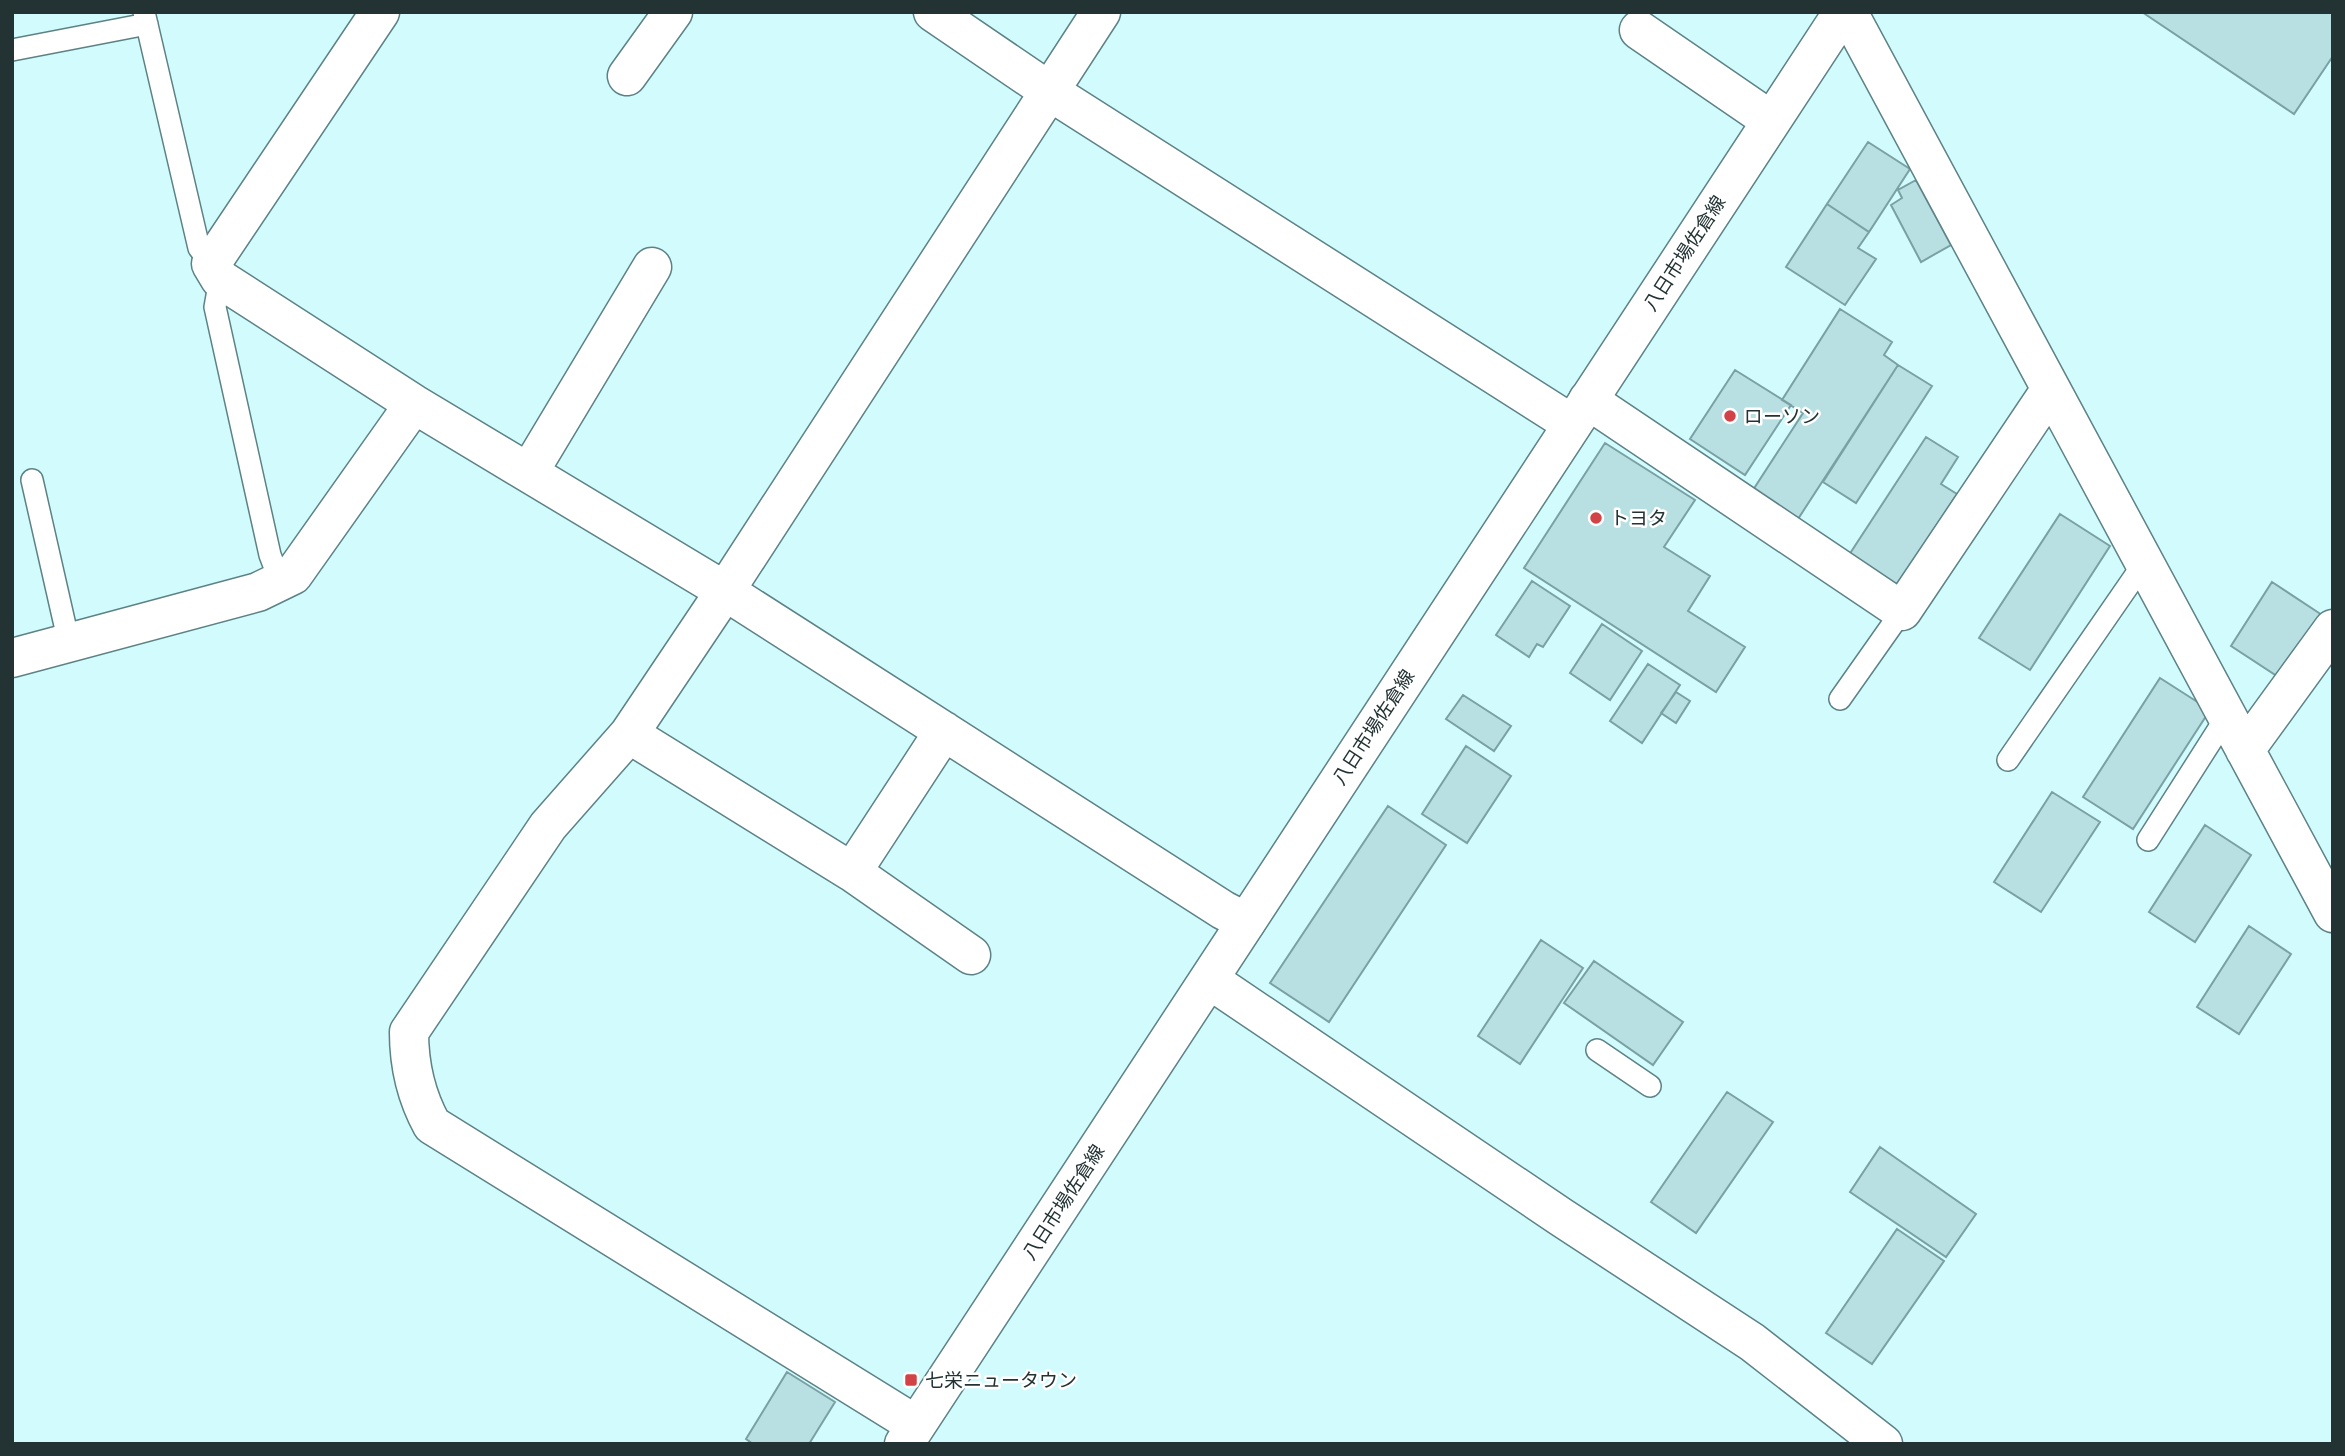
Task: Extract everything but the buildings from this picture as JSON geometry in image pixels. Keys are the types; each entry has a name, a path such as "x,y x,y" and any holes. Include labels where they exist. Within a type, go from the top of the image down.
{"street":[{"path":"380,12 215,272 414,404 725,591 1245,922"},
{"path":"627,76 673,12"},
{"path":"933,12 1049,91 1580,412 1902,611 2051,389"},
{"path":"910,1434 432,1125 421,1106 409,1058 409,1032 548,827 629,734 725,591 1101,12"},
{"path":"1846,12 2245,750 2330,901"},
{"name":"八日市場佐倉線","path":"910,1434 1210,980 1245,922 1769,123 1846,12"},
{"path":"1639,30 1760,113 1769,123"},
{"path":"529,472 652,267"},
{"path":"12,658 258,592 293,575 414,404"},
{"path":"2245,750 2333,629"},
{"path":"852,872 944,731"},
{"path":"629,734 852,872 971,955"},
{"path":"1210,980 1550,1210 1752,1342 1883,1444"}],"lane":[{"path":"12,50 146,18 200,248 215,272 215,307 270,555 280,581"},
{"path":"32,480 69,643"},
{"path":"2008,760 2144,563"},
{"path":"1840,699 1902,611"},
{"path":"2148,840 2227,716"},
{"path":"1597,1050 1650,1087"}],"place":[{"name":"ローソン","path":"1730,416"},
{"name":"トヨタ","path":"1596,518"},
{"name":"七栄ニュータウン","path":"911,1380"}]}
